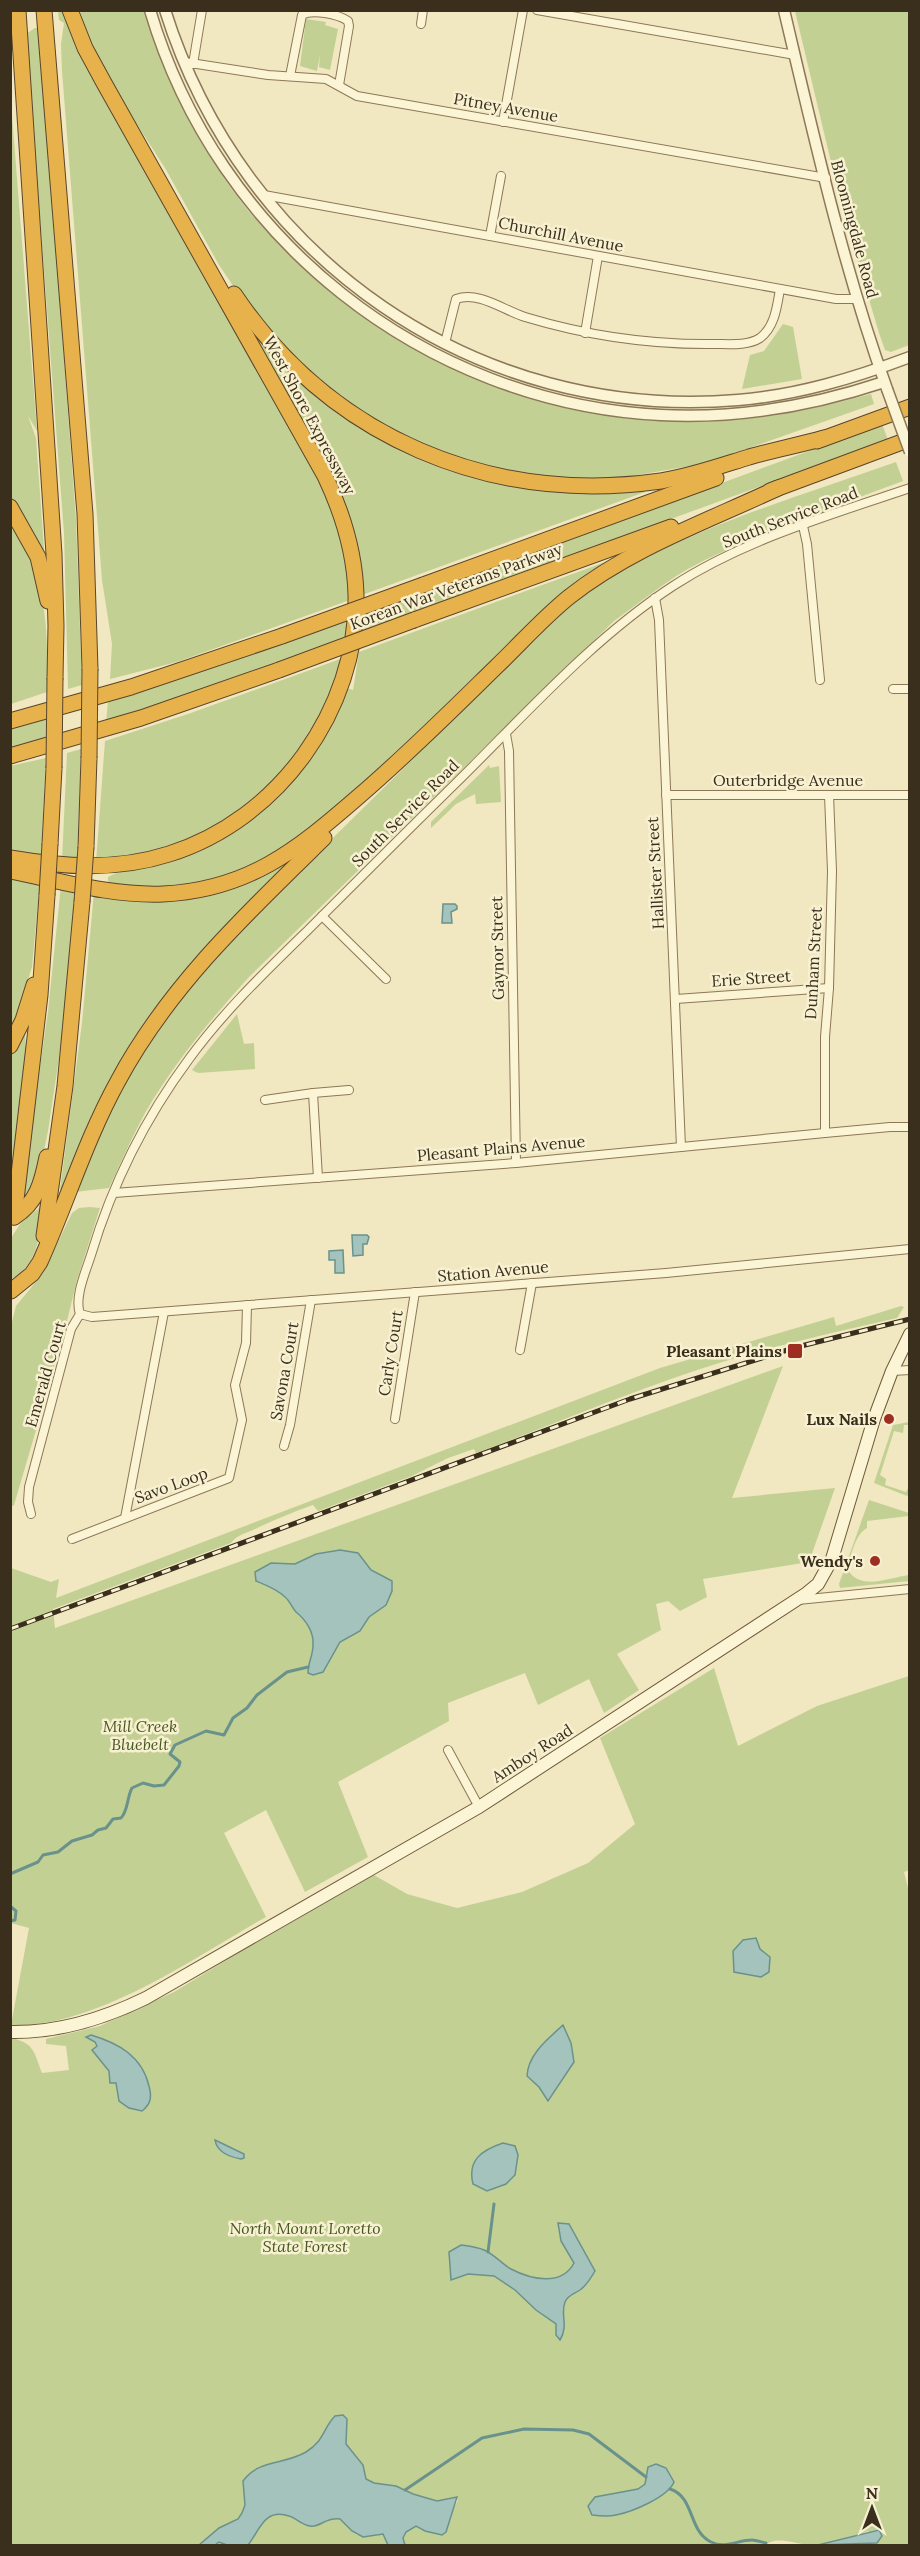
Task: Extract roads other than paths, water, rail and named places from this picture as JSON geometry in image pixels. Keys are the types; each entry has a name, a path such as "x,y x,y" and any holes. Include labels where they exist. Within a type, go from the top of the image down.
{"highway":[{"path":"18,10 56,579 54,768 47,895 40,995 14,1217 33,1201 40,1186 68,1044"},
{"path":"16,1286 37,1257 45,1229 65,1086 82,902 89,758 90,669 85,514 44,10"},
{"name":"West Shore Expressway","path":"10,858 71,866 124,864 167,855 220,831 259,804 294,769 327,718 345,673 353,634 356,595 351,552 338,506 316,459 93,64 70,10"},
{"path":"189,234 258,328 313,384 343,407 390,436 452,463 530,483 609,486 697,474 824,438"},
{"name":"Korean War Veterans Parkway","path":"10,721 131,687 282,636 909,407"},
{"name":"Korean War Veterans Parkway","path":"10,756 141,718 909,439"},
{"path":"10,871 130,893 175,893 218,885 250,874 293,851 384,775 570,597 648,548 778,488"},
{"path":"10,507 24,529 40,565 54,644"},
{"path":"10,711 131,687"},
{"path":"16,1286 32,1274 40,1262 109,1097 140,1043 165,1006 217,944 360,803 384,775"},
{"path":"10,1046 23,1020 33,990 43,938"}],"main road":[{"name":"Amboy Road","path":"10,2032 36,2032 67,2027 119,2011 479,1807 798,1600 818,1584 832,1559 874,1419 909,1334"}],"street":[{"path":"150,10 171,70 194,118 222,164 252,206 281,240 325,282 383,324 427,350 491,380 543,396 594,408 646,414 700,416 769,411 885,386"},
{"path":"165,10 214,125 261,194 308,247 347,281 404,321 445,343 498,367 549,383 600,394 652,400 722,401 774,396 826,385 909,357"},
{"path":"188,63 202,10"},
{"path":"421,24 423,10"},
{"path":"503,122 523,10"},
{"path":"537,10 795,55"},
{"name":"Bloomingdale Road","path":"784,10 857,298 879,369 909,452"},
{"path":"290,76 302,15 312,12 348,21 339,85"},
{"name":"Pitney Avenue","path":"188,63 261,75 326,79 357,96 826,178"},
{"path":"490,236 501,176"},
{"name":"Churchill Avenue","path":"261,194 836,299 857,298"},
{"path":"585,333 598,256"},
{"path":"445,343 456,299 464,296 480,298 523,316 585,333 633,342 676,345 753,342 768,330 773,320 780,289"},
{"name":"South Service Road","path":"80,1314 78,1304 88,1266 114,1193 148,1123 187,1061 229,1009 322,915 598,645 655,598 722,559 803,526 909,488"},
{"path":"803,526 807,544 820,680"},
{"name":"Hallister Street","path":"655,598 659,620 681,1147"},
{"path":"893,689 909,689"},
{"name":"Gaynor Street","path":"506,734 509,757 516,1163"},
{"name":"Outerbridge Avenue","path":"666,795 909,795"},
{"name":"Dunham Street","path":"825,1132 825,1037 829,988 832,871 829,795"},
{"path":"322,915 386,979"},
{"name":"Erie Street","path":"676,999 829,988"},
{"path":"265,1100 349,1090"},
{"path":"313,1093 318,1178"},
{"name":"Pleasant Plains Avenue","path":"890,1127 909,1122"},
{"name":"Pleasant Plains Avenue","path":"114,1193 516,1163 825,1132 909,1127"},
{"name":"Station Avenue","path":"80,1314 92,1317 164,1312 666,1273 909,1249"},
{"path":"520,1350 532,1282"},
{"name":"Carly Court","path":"395,1419 415,1292"},
{"name":"Savona Court","path":"284,1446 290,1425 311,1300"},
{"name":"Savo Loop","path":"72,1539 229,1478 242,1420 235,1385 246,1343 247,1305"},
{"name":"Savo Loop","path":"124,1518 164,1312"},
{"name":"Emerald Court","path":"31,1514 28,1502 29,1488 71,1329 80,1314"},
{"path":"892,1371 909,1370"},
{"path":"798,1600 909,1589"},
{"path":"448,1750 479,1807"}],"water":[{"path":"443,904 457,906 457,909 451,912 452,923 442,923"},
{"path":"352,1235 369,1237 367,1244 363,1244 363,1255 353,1256"},
{"path":"343,1250 344,1273 335,1273 335,1260 329,1260 329,1251"},
{"path":"340,1550 358,1553 371,1570 392,1581 392,1591 386,1605 369,1617 360,1631 340,1642 323,1672 313,1675 308,1673 313,1645 309,1627 282,1594 256,1581 255,1572 271,1563 295,1564 316,1554"},
{"path":"756,1938 760,1949 770,1957 769,1972 761,1977 734,1972 733,1951 743,1940"},
{"path":"563,2025 571,2043 574,2062 548,2101 539,2087 527,2076 528,2068 545,2041"},
{"path":"91,2035 128,2052 141,2066 150,2094 149,2103 142,2111 129,2108 119,2101 116,2083 110,2083 109,2071 92,2050 97,2046 95,2042 86,2037"},
{"path":"215,2140 244,2154 244,2158 228,2155 218,2148"},
{"path":"503,2143 515,2146 518,2155 515,2175 506,2184 487,2191 473,2184 474,2162 489,2149"},
{"path":"558,2223 569,2224 595,2271 585,2286 569,2296 565,2302 564,2330 560,2340 556,2335 556,2324 494,2276 468,2274 451,2280 449,2252 461,2245 484,2250 511,2269 528,2276 546,2279 562,2275 574,2263 561,2241"},
{"path":"343,2415 347,2419 346,2444 363,2465 366,2479 374,2483 396,2486 437,2501 457,2497 446,2532 442,2535 416,2526 406,2532 403,2538 405,2545 388,2545 383,2534 363,2537 352,2531 340,2519 310,2526 281,2514 268,2518 248,2545 227,2545 219,2542 215,2545 199,2545 219,2528 238,2519 245,2505 243,2481 249,2474 256,2469 306,2452 317,2443 335,2416"},
{"path":"656,2464 666,2468 674,2482 665,2493 649,2503 623,2513 610,2516 592,2515 588,2506 595,2497 638,2489 645,2484 648,2467"},
{"path":"879,2530 882,2536 877,2543 818,2545"}],"waterway":[{"path":"10,1874 38,1862 43,1855 58,1852 72,1841 106,1828 113,1819 121,1818 132,1788 143,1783 154,1786 164,1785 179,1766 180,1762 170,1754 175,1745 206,1731 224,1735 233,1718 247,1708 257,1695 287,1672 308,1667"},
{"path":"10,1906 16,1911 15,1920 10,1921"},
{"path":"488,2252 494,2204"},
{"path":"405,2490 482,2438 524,2429 573,2430 589,2434 646,2477"},
{"path":"670,2489 684,2499 698,2530 711,2542 721,2545 747,2540 766,2543"}],"railway":[{"path":"10,1629 630,1399 797,1347 910,1319"}],"place":[{"name":"Pleasant Plains","path":"795,1351"},
{"name":"Lux Nails","path":"889,1419"},
{"name":"Wendy's","path":"875,1561"}],"park label":[{"name":"Mill Creek Bluebelt","path":"140,1735"},
{"name":"North Mount Loretto State Forest","path":"305,2237"}]}
